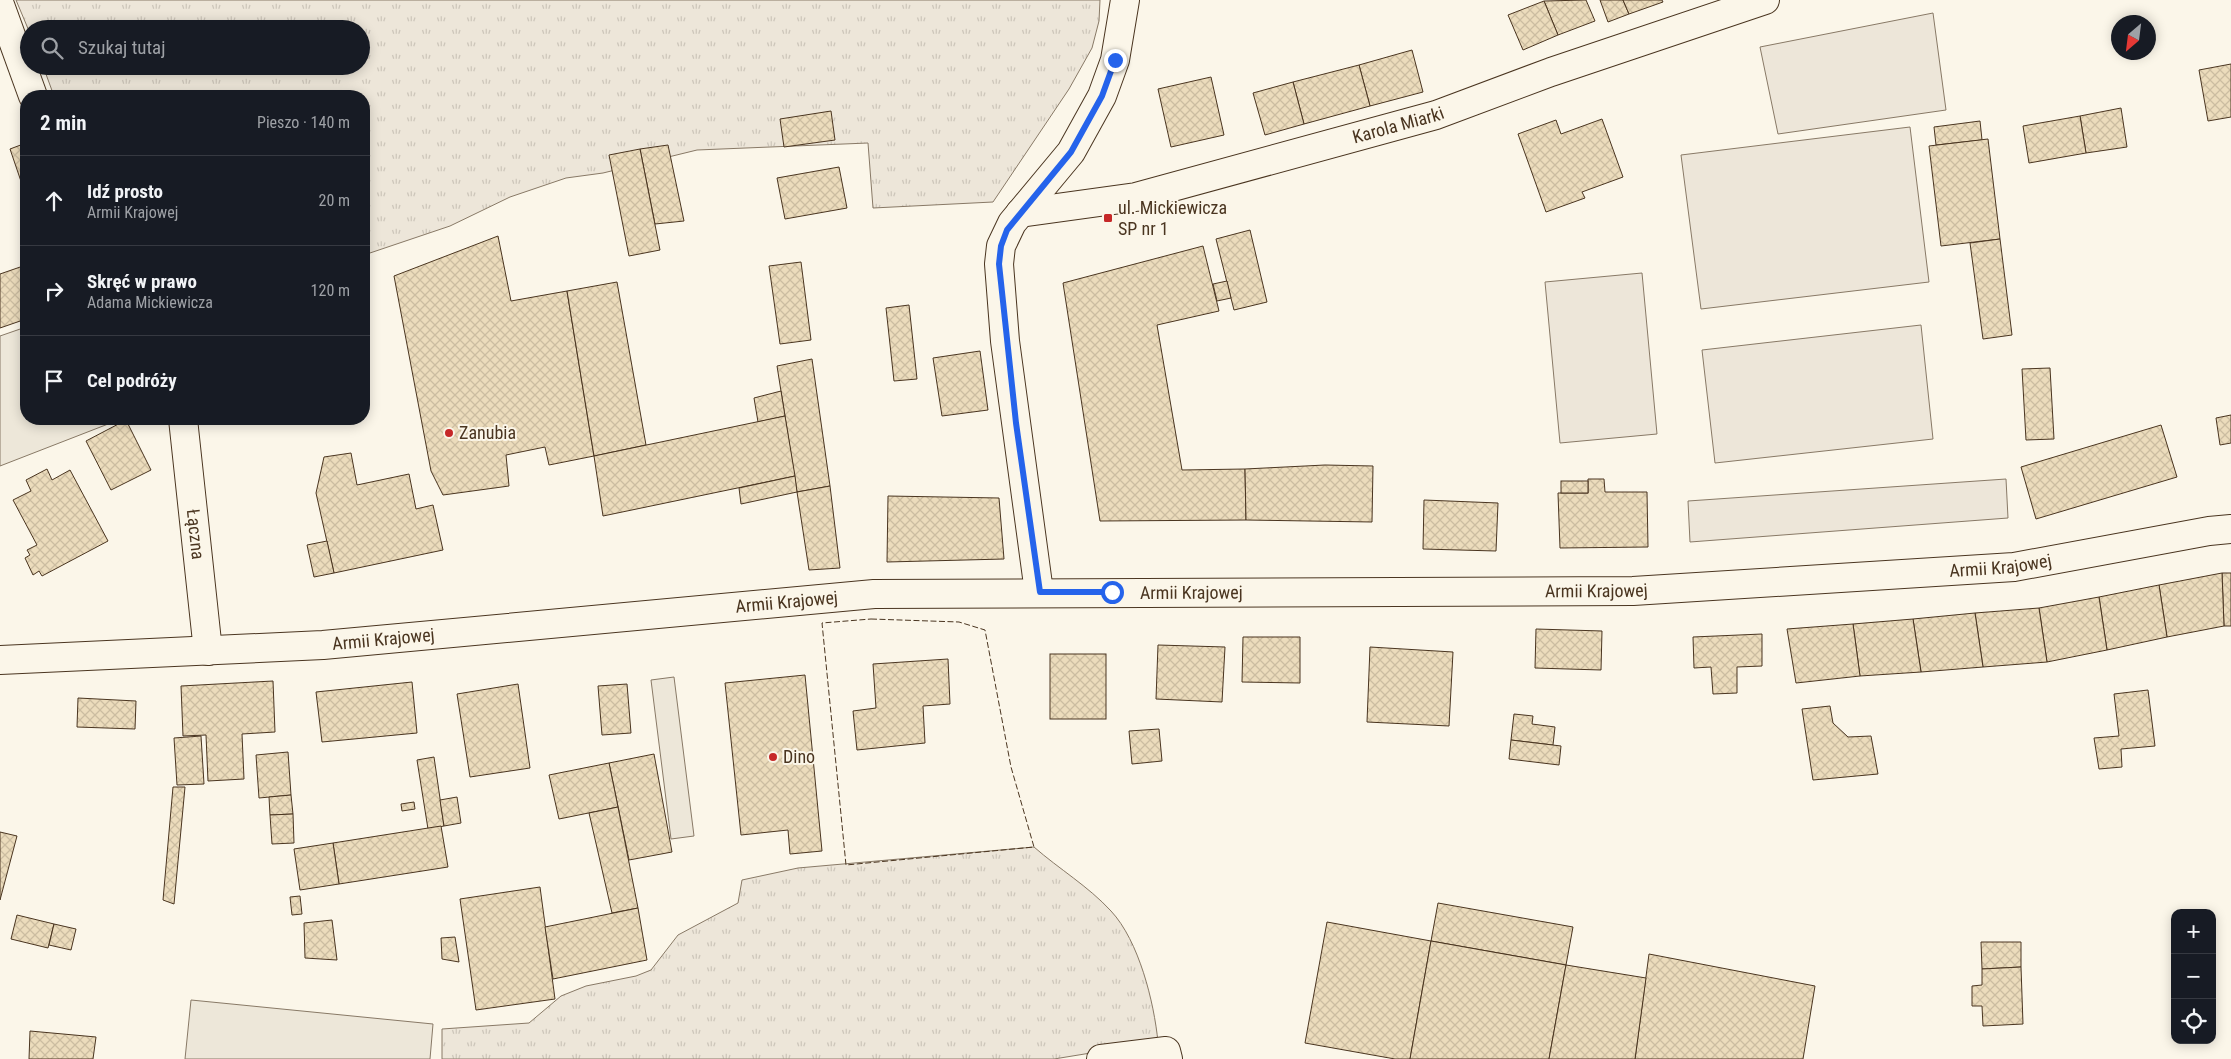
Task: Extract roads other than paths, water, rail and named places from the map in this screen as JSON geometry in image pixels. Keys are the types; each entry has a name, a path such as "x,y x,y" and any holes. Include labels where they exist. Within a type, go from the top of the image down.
{"main road":[{"path":"1040,592 1016,423 999,264 1001,246 1007,230 1071,152 1102,96 1115,60 1125,0"},
{"name":"Karola Miarki","path":"1020,213 1136,197 1436,115 1550,72 1765,0"},
{"path":"0,5 20,60"},
{"path":"25,75 31,90"},
{"name":"Łączna","path":"184,425 208,651"},
{"name":"Armii Krajowej","path":"0,660 332,644 874,594 1643,590 2014,567 2209,531 2231,529"},
{"path":"1101,1059 1167,1055"}],"place":[{"name":"ul. Mickiewicza SP nr 1","path":"1108,218"},
{"name":"Zanubia","path":"449,433"},
{"name":"Dino","path":"773,757"}]}
